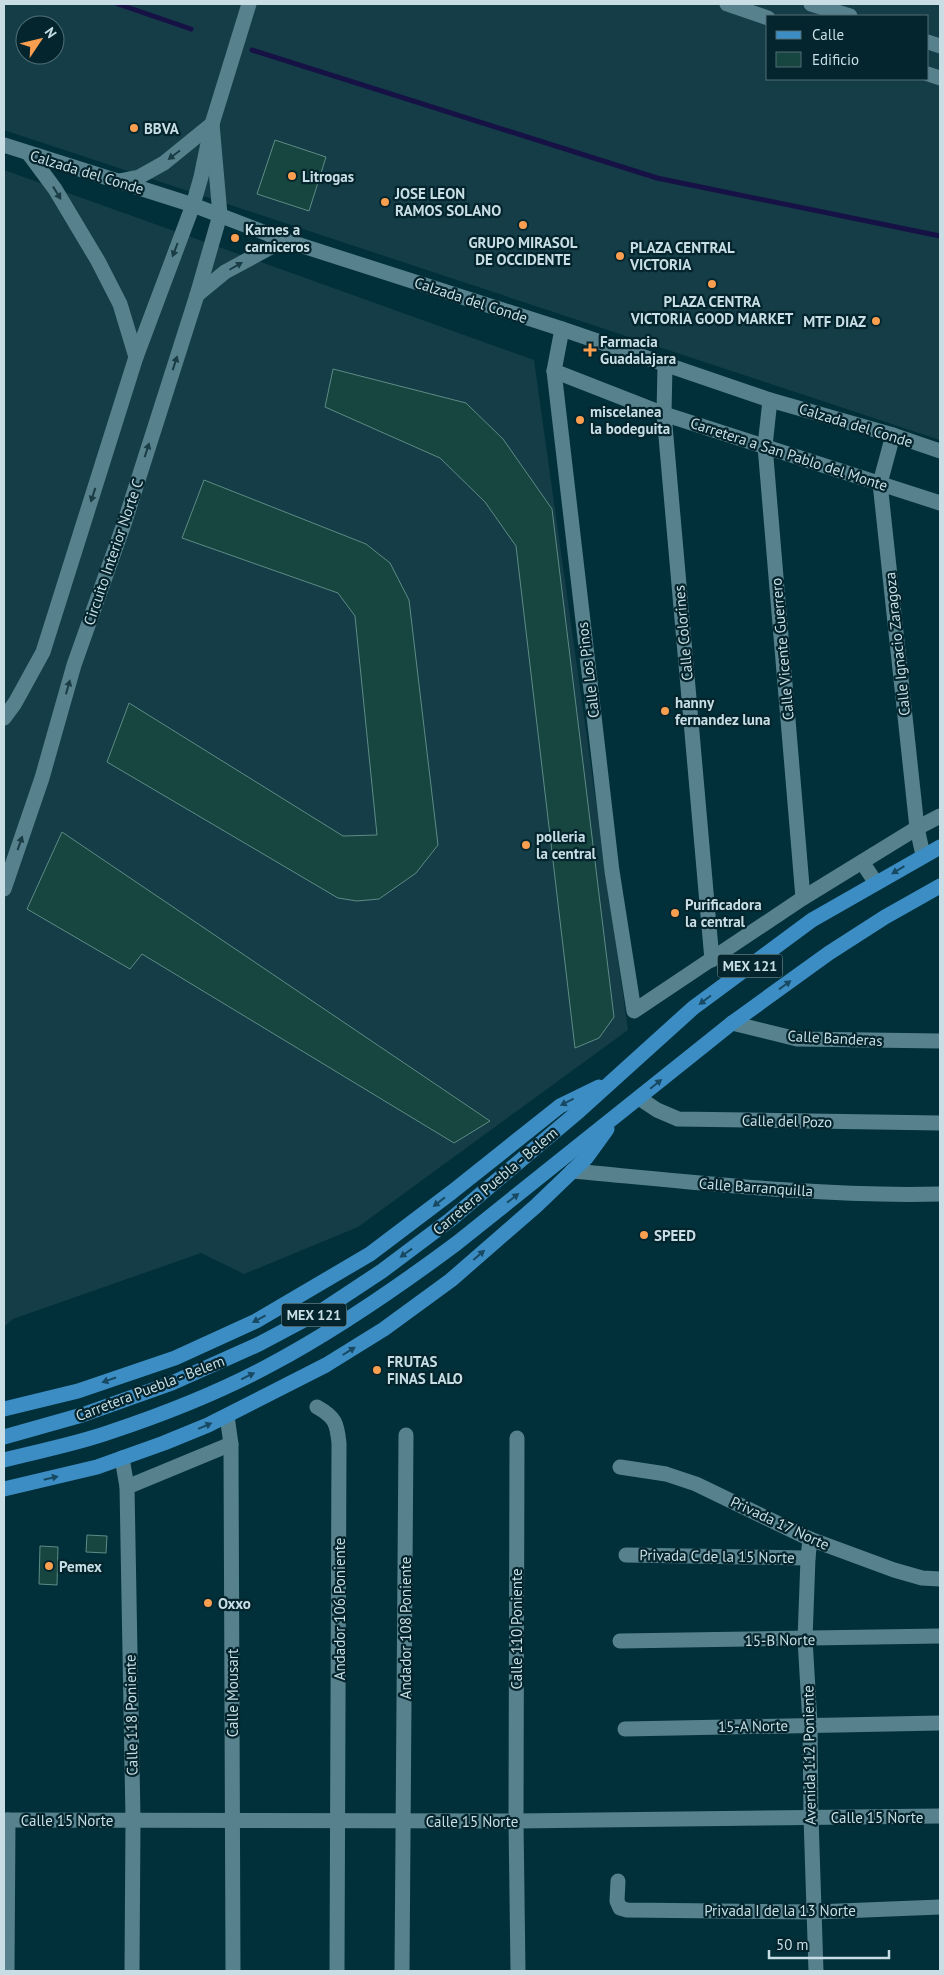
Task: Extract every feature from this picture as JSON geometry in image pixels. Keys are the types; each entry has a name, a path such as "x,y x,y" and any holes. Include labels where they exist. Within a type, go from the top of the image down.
{"main road":[{"name":"Carretera Puebla - Belem","path":"4,1437 82,1415 172,1383 259,1344 323,1310 382,1271 450,1220 579,1111 693,1008 812,920 940,847"},
{"name":"Carretera Puebla - Belem","path":"4,1460 109,1433 218,1390 271,1364 336,1326 428,1265 732,1023 829,953 940,886"},
{"path":"4,1410 78,1391 166,1361 256,1321 370,1254 560,1106 612,1082"},
{"path":"4,1489 97,1467 208,1425 326,1365 384,1328 451,1280 536,1206 586,1158 617,1116"}],"street":[{"path":"4,718 43,652 136,357 193,205 212,124 249,4"},
{"path":"727,4 766,17"},
{"path":"811,4 847,15"},
{"path":"117,181 139,176 164,163 212,124"},
{"path":"212,124 220,214"},
{"name":"Calzada del Conde","path":"4,145 193,205 284,240 562,329 770,400 893,435 940,452"},
{"path":"29,154 56,189 98,261 120,304 136,357"},
{"name":"Circuito Interior Norte C","path":"4,889 42,778 74,665 124,524 197,295 220,214"},
{"path":"197,295 225,272 284,240"},
{"name":"Calle Los Pinos","path":"562,329 554,371 611,861 634,1011 712,960"},
{"name":"Calle Colorines","path":"665,365 664,414 712,960"},
{"name":"Carretera a San Pablo del Monte","path":"554,371 664,414 940,503"},
{"name":"Calle Vicente Guerrero","path":"770,400 765,446 803,898"},
{"name":"Calle Ignacio Zaragoza","path":"893,435 880,483 917,828 923,855"},
{"path":"712,960 803,898 917,828 940,816"},
{"path":"862,862 876,883"},
{"name":"Calle Banderas","path":"732,1023 797,1039 940,1041"},
{"name":"Calle del Pozo","path":"639,1098 657,1110 678,1119 940,1123"},
{"name":"Calle Barranquilla","path":"572,1171 721,1185 883,1195 940,1194"},
{"name":"Andador 106 Poniente","path":"317,1407 330,1414 338,1426 340,1443 338,1971"},
{"name":"Calle Mousart","path":"227,1416 231,1444 233,1971"},
{"name":"Andador 108 Poniente","path":"402,1971 406,1435"},
{"name":"Calle 110 Poniente","path":"517,1438 516,1821 518,1971"},
{"path":"127,1487 231,1444"},
{"name":"Calle 118 Poniente","path":"122,1458 127,1487 133,1819 132,1971"},
{"name":"Privada 17 Norte","path":"620,1467 666,1474 696,1484 810,1539 894,1570 922,1578 940,1579"},
{"name":"Avenida 112 Poniente","path":"810,1539 805,1639 810,1724 816,1971"},
{"name":"Privada C de la 15 Norte","path":"626,1555 808,1558"},
{"name":"15-B Norte","path":"620,1641 940,1636"},
{"name":"15-A Norte","path":"625,1729 940,1722"},
{"name":"Calle 15 Norte","path":"6,1820 516,1821 940,1816"},
{"path":"6,1820 7,1971"},
{"name":"Privada I de la 13 Norte","path":"618,1881 617,1901 620,1908 627,1910 815,1912 940,1907"}],"shaded area":[{"path":"4,4 940,4 940,440 4,130"},
{"path":"4,170 534,360 628,1030 358,1227 244,1274 201,1253 13,1319 4,1327"}],"building":[{"name":"Litrogas","path":"275,140 326,157 309,211 257,194"},
{"path":"333,369 466,403 503,439 552,509 614,1017 599,1038 575,1048 516,546 485,502 440,458 325,407"},
{"path":"204,480 366,544 390,563 409,600 438,845 416,873 379,899 357,901 338,898 107,762 129,703 343,836 377,835 355,616 338,593 182,538"},
{"path":"62,832 490,1121 454,1143 142,954 130,969 27,909"},
{"name":"Pemex","path":"87,1535 107,1536 106,1553 86,1552"},
{"name":"Pemex","path":"40,1546 58,1547 57,1585 39,1584"}],"waterway":[{"path":"118,4 191,29"},
{"path":"252,50 657,178 940,236"}],"place":[{"name":"BBVA","path":"134,128"},
{"name":"Litrogas","path":"292,176"},
{"name":"JOSE LEON RAMOS SOLANO","path":"385,202"},
{"name":"GRUPO MIRASOL DE OCCIDENTE","path":"523,225"},
{"name":"Karnes a carniceros","path":"235,238"},
{"name":"PLAZA CENTRAL VICTORIA","path":"620,256"},
{"name":"PLAZA CENTRA VICTORIA GOOD MARKET","path":"712,284"},
{"name":"MTF DIAZ","path":"876,321"},
{"name":"Farmacia Guadalajara","path":"590,350"},
{"name":"miscelanea la bodeguita","path":"580,420"},
{"name":"hanny fernandez luna","path":"665,711"},
{"name":"polleria la central","path":"526,845"},
{"name":"Purificadora la central","path":"675,913"},
{"name":"SPEED","path":"644,1235"},
{"name":"FRUTAS FINAS LALO","path":"377,1370"},
{"name":"Pemex","path":"49,1566"},
{"name":"Oxxo","path":"208,1603"}]}
